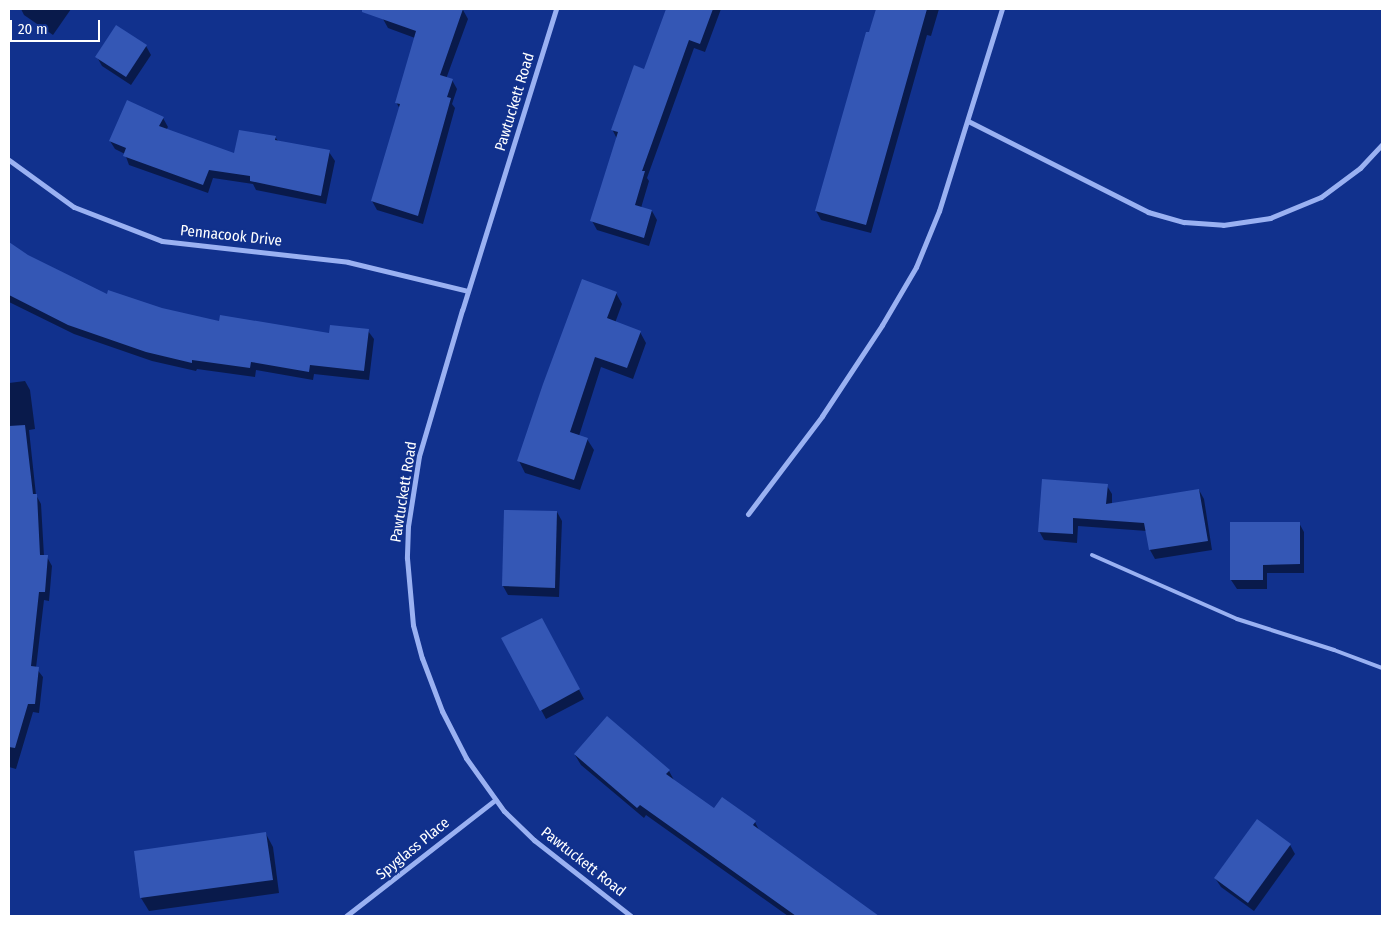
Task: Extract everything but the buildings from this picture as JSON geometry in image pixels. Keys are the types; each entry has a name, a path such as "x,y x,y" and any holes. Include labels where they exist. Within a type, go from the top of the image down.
{"street":[{"name":"Pawtuckett Road","path":"556,9 468,291 419,456 408,526 407,558 413,625 422,658 442,711 466,758 495,800 534,840 631,916"},
{"path":"748,514 822,416 882,325 916,267 939,211 1002,9"},
{"path":"968,121 1148,212 1184,222 1223,225 1270,218 1321,197 1360,168 1382,144"},
{"name":"Pennacook Drive","path":"9,160 74,208 162,241 348,262 468,291"},
{"name":"Spyglass Place","path":"346,916 495,800"}],"lane":[{"path":"1092,555 1238,619 1334,650 1382,668"}]}
